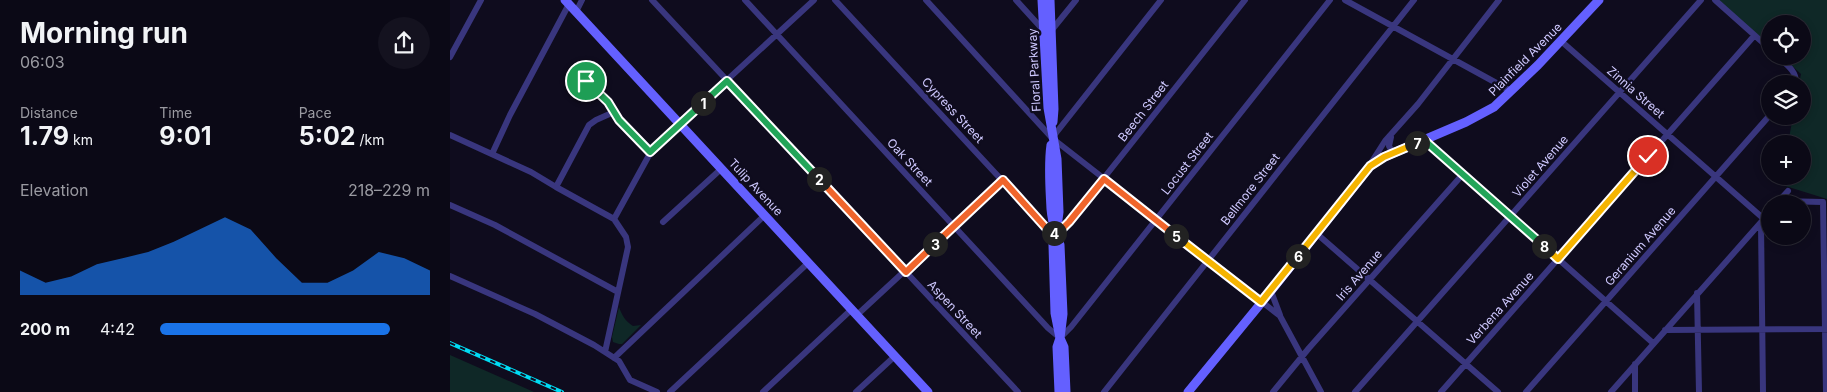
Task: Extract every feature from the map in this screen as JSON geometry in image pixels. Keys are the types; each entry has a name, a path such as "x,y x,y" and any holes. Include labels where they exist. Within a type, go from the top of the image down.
{"main road":[{"name":"Floral Parkway","path":"1042,0 1048,31"},
{"name":"Floral Parkway","path":"1050,0 1048,31 1050,76 1054,108 1049,159 1059,212 1056,235 1060,245 1058,278 1062,314 1060,338 1064,347 1061,386 1066,392"},
{"name":"Plainfield Avenue","path":"1188,392 1272,291 1367,170 1378,160 1486,112 1510,92 1599,0"},
{"name":"Tulip Avenue","path":"567,2 928,392"}],"street":[{"path":"450,57 481,0"},
{"path":"576,12 582,0"},
{"name":"Aspen Street","path":"652,0 1018,392"},
{"name":"Oak Street","path":"745,0 1048,328 1060,338"},
{"path":"614,219 650,152 814,0"},
{"name":"Cypress Street","path":"835,0 1047,229 1056,235"},
{"path":"926,0 1052,138 1280,316"},
{"path":"1016,0 1048,31"},
{"name":"Floral Parkway","path":"1048,31 1076,0"},
{"path":"1052,138 1161,0"},
{"name":"Beech Street","path":"1056,235 1104,179 1245,0"},
{"name":"Locust Street","path":"1060,338 1071,327 1330,0"},
{"path":"1346,0 1453,58 1510,92"},
{"name":"Bellmore Street","path":"1104,392 1414,0"},
{"path":"1367,170 1375,155 1499,0"},
{"name":"Violet Avenue","path":"1355,392 1701,0"},
{"path":"1715,0 1761,42"},
{"path":"492,154 567,2"},
{"name":"Verbena Avenue","path":"1441,392 1754,36"},
{"name":"Zinnia Street","path":"1561,41 1716,177 1761,220"},
{"path":"1786,65 1795,75"},
{"path":"586,81 608,102 619,120 650,152"},
{"path":"556,187 589,125 614,112"},
{"name":"Geranium Avenue","path":"1526,392 1761,125"},
{"path":"450,135 531,172 614,219 626,237 628,247 605,352"},
{"path":"1391,137 1389,146 1393,153"},
{"path":"1424,140 1654,343"},
{"path":"663,222 722,168"},
{"name":"Iris Avenue","path":"1273,392 1303,358 1309,348 1462,174"},
{"path":"763,392 854,312 906,272 1003,180"},
{"path":"1784,195 1788,191"},
{"path":"1811,202 1823,202 1826,392"},
{"path":"450,205 512,234 618,292"},
{"path":"614,358 765,216"},
{"path":"1611,392 1761,222"},
{"path":"1316,233 1498,392"},
{"path":"1762,245 1763,392"},
{"path":"670,392 808,262"},
{"path":"450,276 535,314 605,352 620,363 630,380 657,392"},
{"path":"1272,291 1280,316 1321,392"},
{"path":"1697,293 1699,392"},
{"path":"1665,330 1826,329"},
{"path":"856,392 895,356"},
{"path":"1635,364 1635,392"}],"green space":[{"path":"1716,0 1827,0 1827,199 1782,185 1811,185 1811,135 1790,135 1791,125 1811,125 1811,75 1801,75 1791,65 1811,65 1811,15 1761,15 1761,39"},
{"path":"619,307 624,318 630,324 633,326 641,325 622,344 613,342 612,337"},
{"path":"450,355 534,392 450,392"}],"railway":[{"path":"450,343 562,392"}],"route":[{"path":"586,81 608,102 619,120 650,152 727,81 906,272 1003,180 1047,229 1056,235 1104,179 1261,302 1272,291 1370,166 1384,157 1424,140 1558,259 1648,156"}]}
